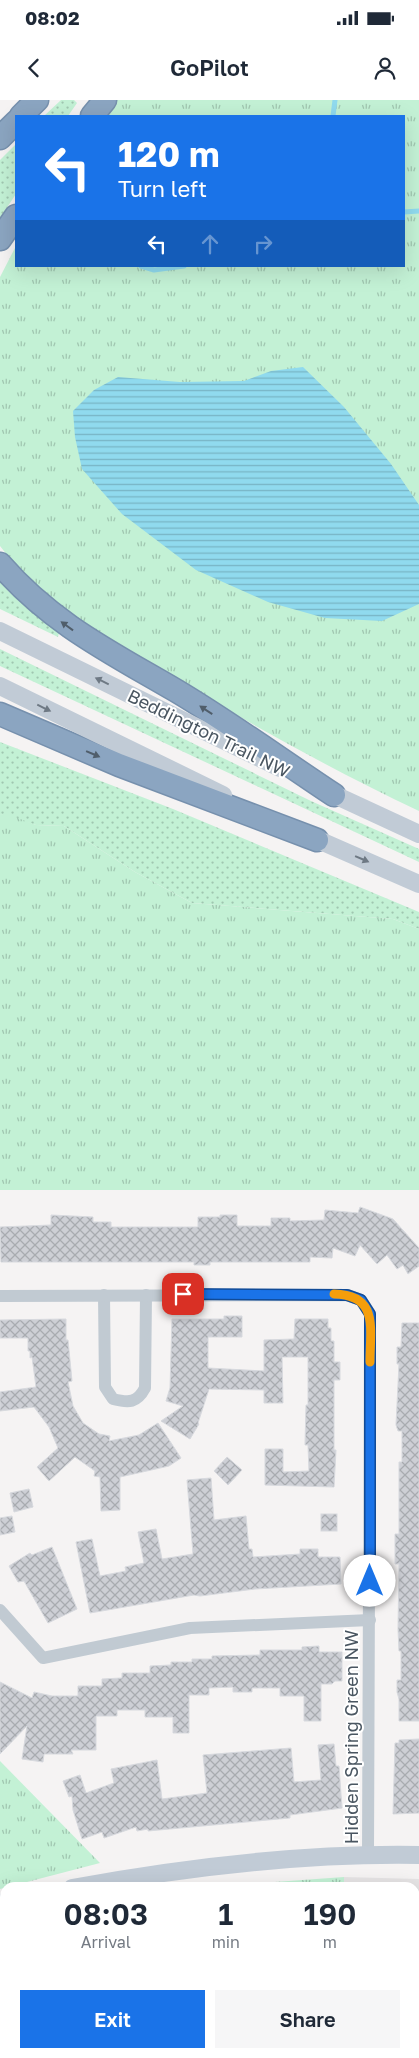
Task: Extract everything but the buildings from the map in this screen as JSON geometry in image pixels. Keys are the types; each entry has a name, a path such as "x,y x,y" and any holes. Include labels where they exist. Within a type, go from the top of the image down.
{"highway":[{"path":"23,115 38,100"},
{"path":"93,115 105,100"},
{"path":"0,138 15,123"},
{"path":"0,239 15,217"},
{"path":"0,564 44,609 70,629 176,691 334,794"},
{"path":"0,714 119,765 317,840"}],"main road":[{"name":"Beddington Trail NW","path":"0,632 419,834"},
{"path":"0,686 317,840 419,884"},
{"path":"104,1882 147,1874 225,1864 301,1857 419,1854"}],"street":[{"path":"104,1295 105,1387 113,1399 128,1403 139,1398 145,1388 146,1295"},
{"name":"Hidden Spring Green NW","path":"0,1296 347,1295 361,1300 370,1314 368,1854"},
{"name":"Hidden Spring Green NW","path":"0,1610 43,1658 190,1628 370,1620"}],"shaded area":[{"path":"344,1877 419,1879 419,1882 344,1882"}],"green space":[{"path":"61,100 74,100 77,103 69,115 45,115"},
{"path":"116,100 419,100 419,811 288,744 95,630 74,616 35,584 0,546 0,277 15,248 15,267 405,267 405,115 105,115"},
{"path":"15,145 15,196 0,218 0,160"},
{"path":"0,579 60,629 58,637 0,609"},
{"path":"0,649 311,801 419,849 419,862 0,666"},
{"path":"0,742 173,809 419,912 419,929 393,919 192,903 135,872 64,826 36,825 0,814"},
{"path":"0,814 10,815 36,825 64,826 135,872 192,903 393,919 419,929 419,1190 0,1190"},
{"path":"0,1761 100,1863 27,1882 0,1882"},
{"path":"344,1877 344,1882 274,1882"}],"water":[{"path":"303,367 344,407 391,464 419,505 419,604 382,621 325,618 268,602 196,570 122,514 82,469 75,437 73,411 94,390 118,377 180,382 244,381 271,371"}],"waterway":[{"path":"333,115 335,100"},
{"path":"405,212 419,211"},
{"path":"144,267 154,270 176,267"}],"slow traffic":[{"path":"334,1294 347,1295 361,1300 370,1314 370,1362"}],"route":[{"path":"183,1294 347,1295 361,1300 370,1314 370,1581"}]}
